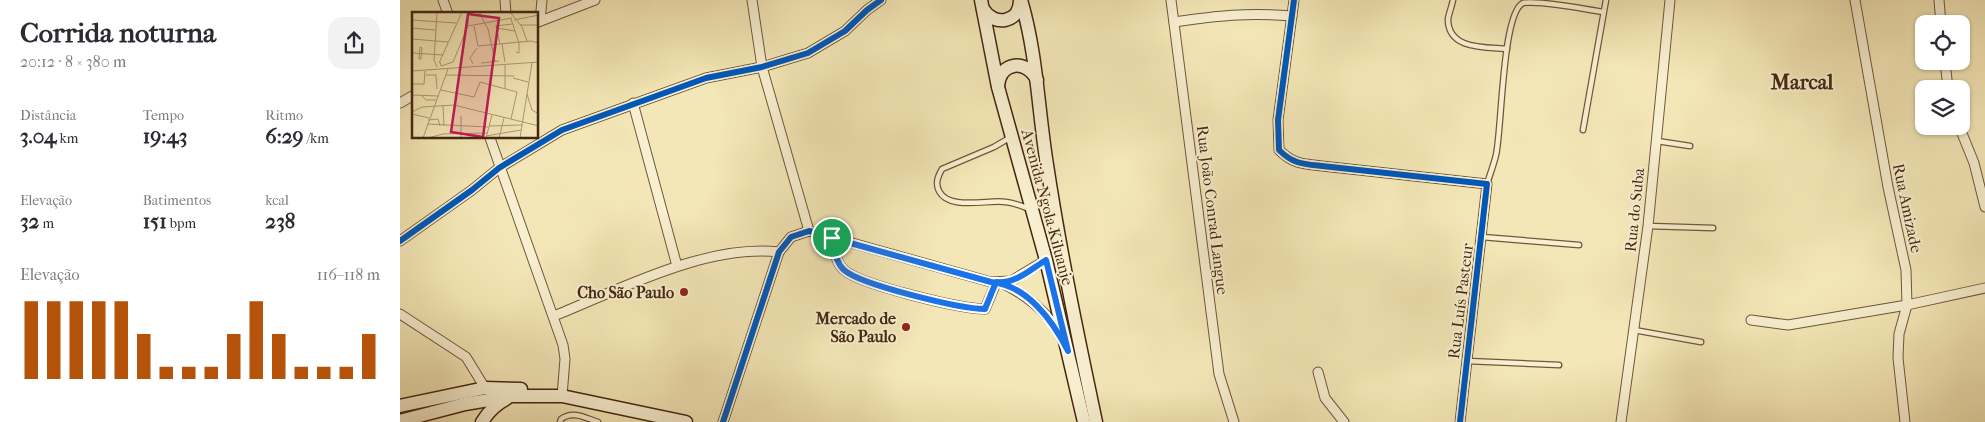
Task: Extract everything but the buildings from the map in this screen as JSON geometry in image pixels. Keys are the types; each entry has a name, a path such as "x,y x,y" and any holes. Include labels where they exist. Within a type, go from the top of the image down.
{"main road":[{"path":"982,4 991,18 1004,21 1015,15 1020,0"},
{"name":"Avenida Ngola Kiluanje","path":"1020,0 1031,36 1040,121 1054,210 1096,422"},
{"name":"Avenida Ngola Kiluanje","path":"982,4 998,87 1046,260 1084,422"},
{"path":"998,87 1002,74 1011,66 1024,66 1030,69 1037,80"},
{"path":"400,406 485,388 519,388 541,396"},
{"path":"452,395 474,414 475,422"},
{"path":"400,421 464,404 512,396 562,396 686,422"},
{"path":"482,422 487,413 496,404 512,396"}],"street":[{"path":"443,0 447,12"},
{"path":"542,0 539,22 595,0"},
{"path":"752,0 762,66 809,231"},
{"path":"400,241 460,200 499,168 562,130 706,78 799,56 824,45 881,0"},
{"name":"Rua João Conrad Langue","path":"1171,0 1219,374 1234,422"},
{"path":"1294,0 1278,120 1279,150 1288,159 1302,164 1487,184"},
{"name":"Rua do Suba","path":"1621,422 1648,226 1670,0"},
{"name":"Rua Amizade","path":"1855,0 1888,187 1906,270 1907,305 1900,334 1898,358 1905,422"},
{"path":"1939,0 1941,15"},
{"path":"1174,22 1232,14 1263,13 1292,16"},
{"path":"400,103 412,97"},
{"path":"633,103 677,266"},
{"path":"1963,135 1974,163 1985,207"},
{"path":"490,139 563,344 565,359 562,396"},
{"name":"Rua Luís Pasteur","path":"1460,422 1487,184"},
{"path":"723,422 779,252 791,237 809,231 999,283 1022,293 1040,309 1058,331 1068,351"},
{"path":"832,238 838,262 849,274 930,300 972,309 985,309 999,283 1019,278 1046,260"},
{"path":"554,316 677,266 726,253 762,250 779,252"},
{"path":"1750,320 1788,325 1907,305 1985,288"},
{"path":"400,314 466,357 485,388"},
{"path":"1318,372 1324,398 1344,422"}],"lane":[{"path":"1453,0 1448,20 1453,36 1462,44 1507,49"},
{"path":"1582,130 1602,12 1606,0"},
{"path":"1487,184 1496,154 1507,49 1513,16 1517,8 1525,2 1553,1 1602,12"},
{"path":"1012,136 994,147 942,169 938,176 938,189 942,196 957,202 1006,202 1032,210"},
{"path":"1656,141 1690,146"},
{"path":"1648,226 1713,228"},
{"path":"1482,237 1579,245"},
{"path":"1634,330 1701,342"},
{"path":"1468,361 1559,365"},
{"path":"560,422 561,419 572,414 598,422"}],"cycle path":[{"path":"400,241 472,190 499,168 562,130 706,78 762,67 808,53 845,31 867,10 881,0"},
{"path":"1294,0 1278,120 1279,150 1294,161 1304,164 1487,184 1460,422"},
{"path":"723,422 779,252 791,237 809,231 991,282 1011,281 1046,260"}],"place":[{"name":"Cho São Paulo","path":"684,292"},
{"name":"Mercado de São Paulo","path":"906,327"}],"district":[{"name":"Marcal","path":"1802,82"}],"route":[{"path":"832,238 838,262 849,274 930,300 972,309 985,309 996,282 1002,283 1019,278 1046,260 1068,351 1058,331 1040,309 1022,293 1002,283 996,282 991,282 832,238"}]}
